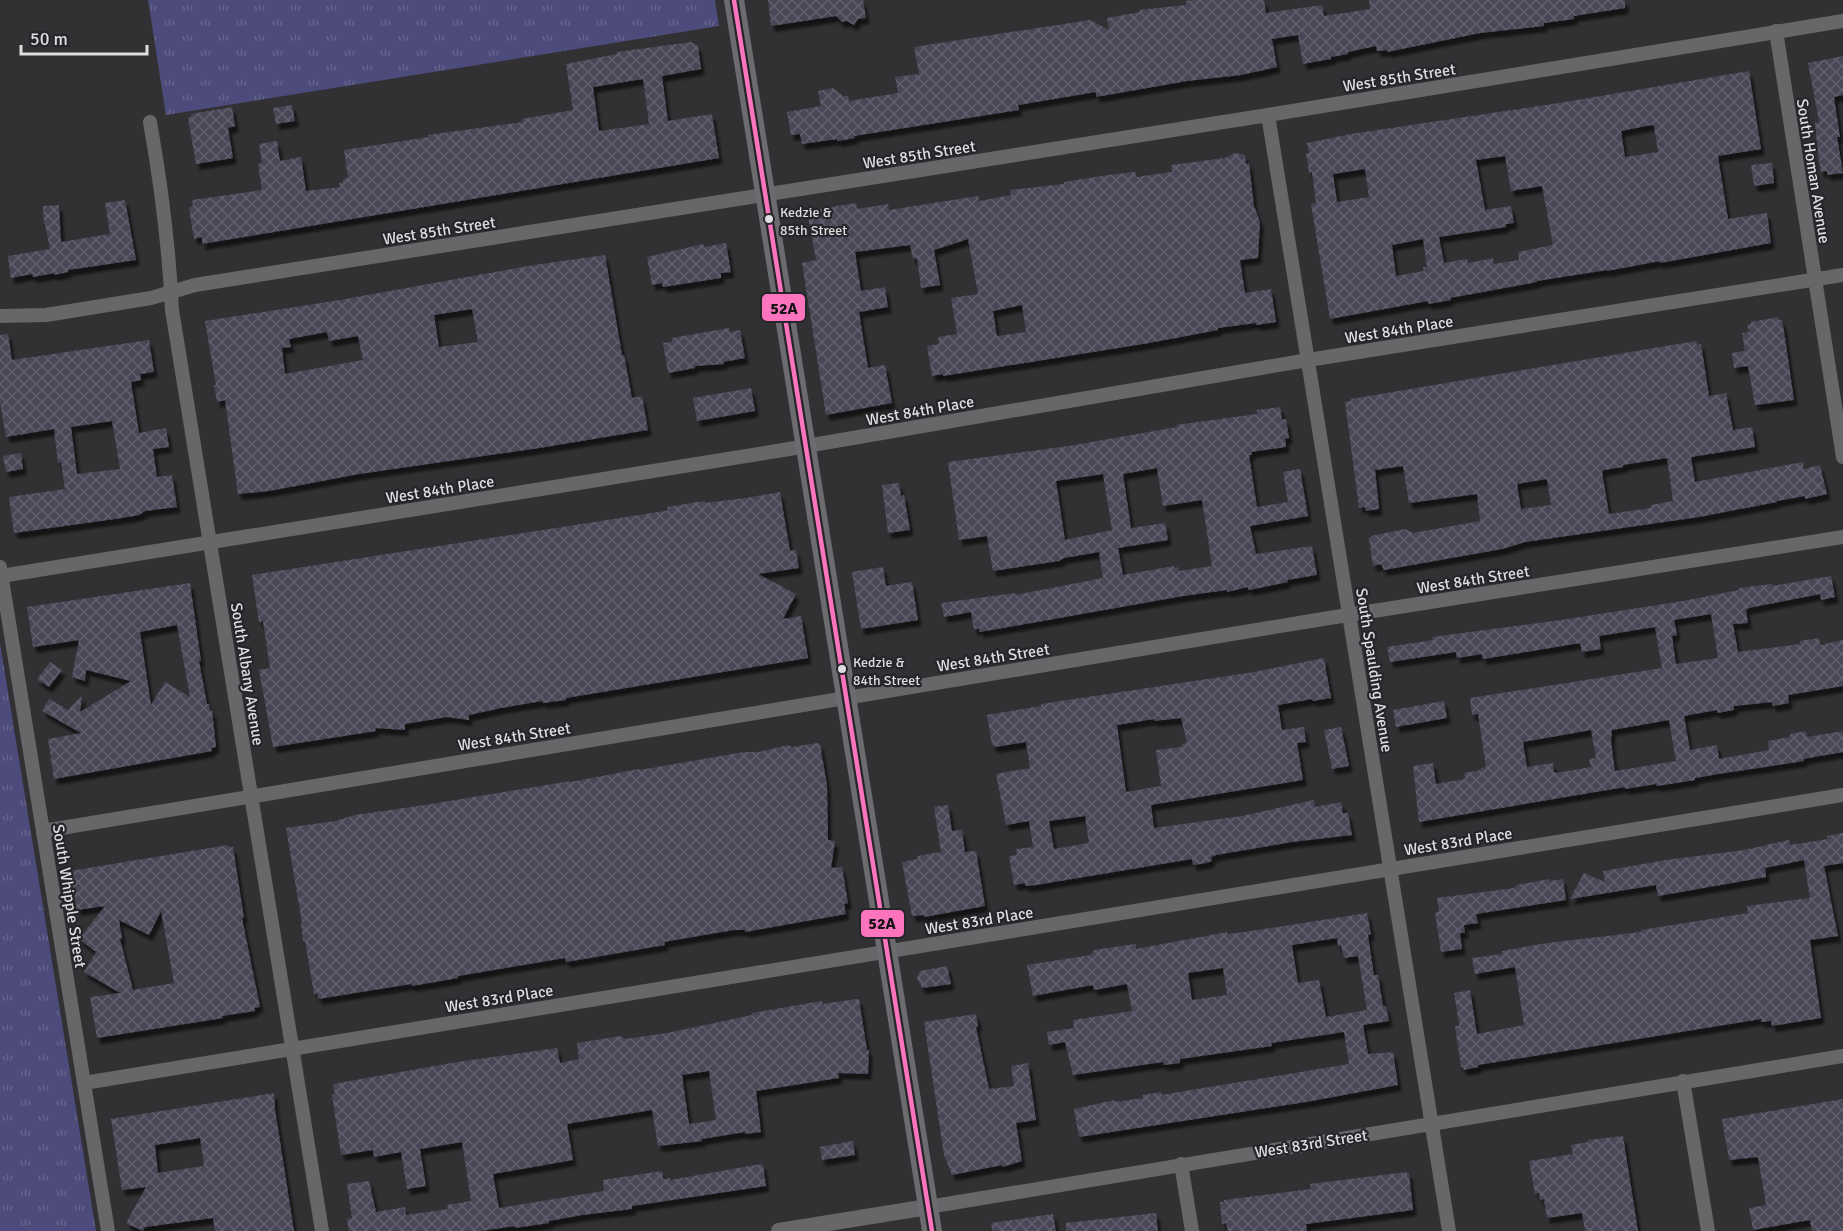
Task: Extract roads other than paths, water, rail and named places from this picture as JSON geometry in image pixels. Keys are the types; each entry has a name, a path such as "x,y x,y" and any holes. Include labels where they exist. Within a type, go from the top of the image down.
{"main road":[{"path":"734,0 932,1231"}],"street":[{"name":"West 85th Street","path":"0,316 46,315 151,298 195,285 1268,115 1843,21"},
{"name":"South Homan Avenue","path":"1776,31 1843,457"},
{"name":"South Spaulding Avenue","path":"1268,115 1449,1231"},
{"name":"South Albany Avenue","path":"150,122 161,187 172,310 322,1231"},
{"name":"West 84th Place","path":"1,571 210,543 805,446 1308,360 1843,275"},
{"name":"West 84th Street","path":"43,831 1349,615 1843,537"},
{"name":"South Whipple Street","path":"1,571 108,1231"},
{"name":"West 83rd Place","path":"84,1083 1843,795"},
{"name":"West 83rd Street","path":"779,1231 1843,1056"},
{"path":"1683,1081 1708,1231"},
{"path":"1181,1164 1192,1231"}],"place":[{"name":"Kedzie & 85th Street","path":"769,219"},
{"name":"Kedzie & 84th Street","path":"842,669"}]}
